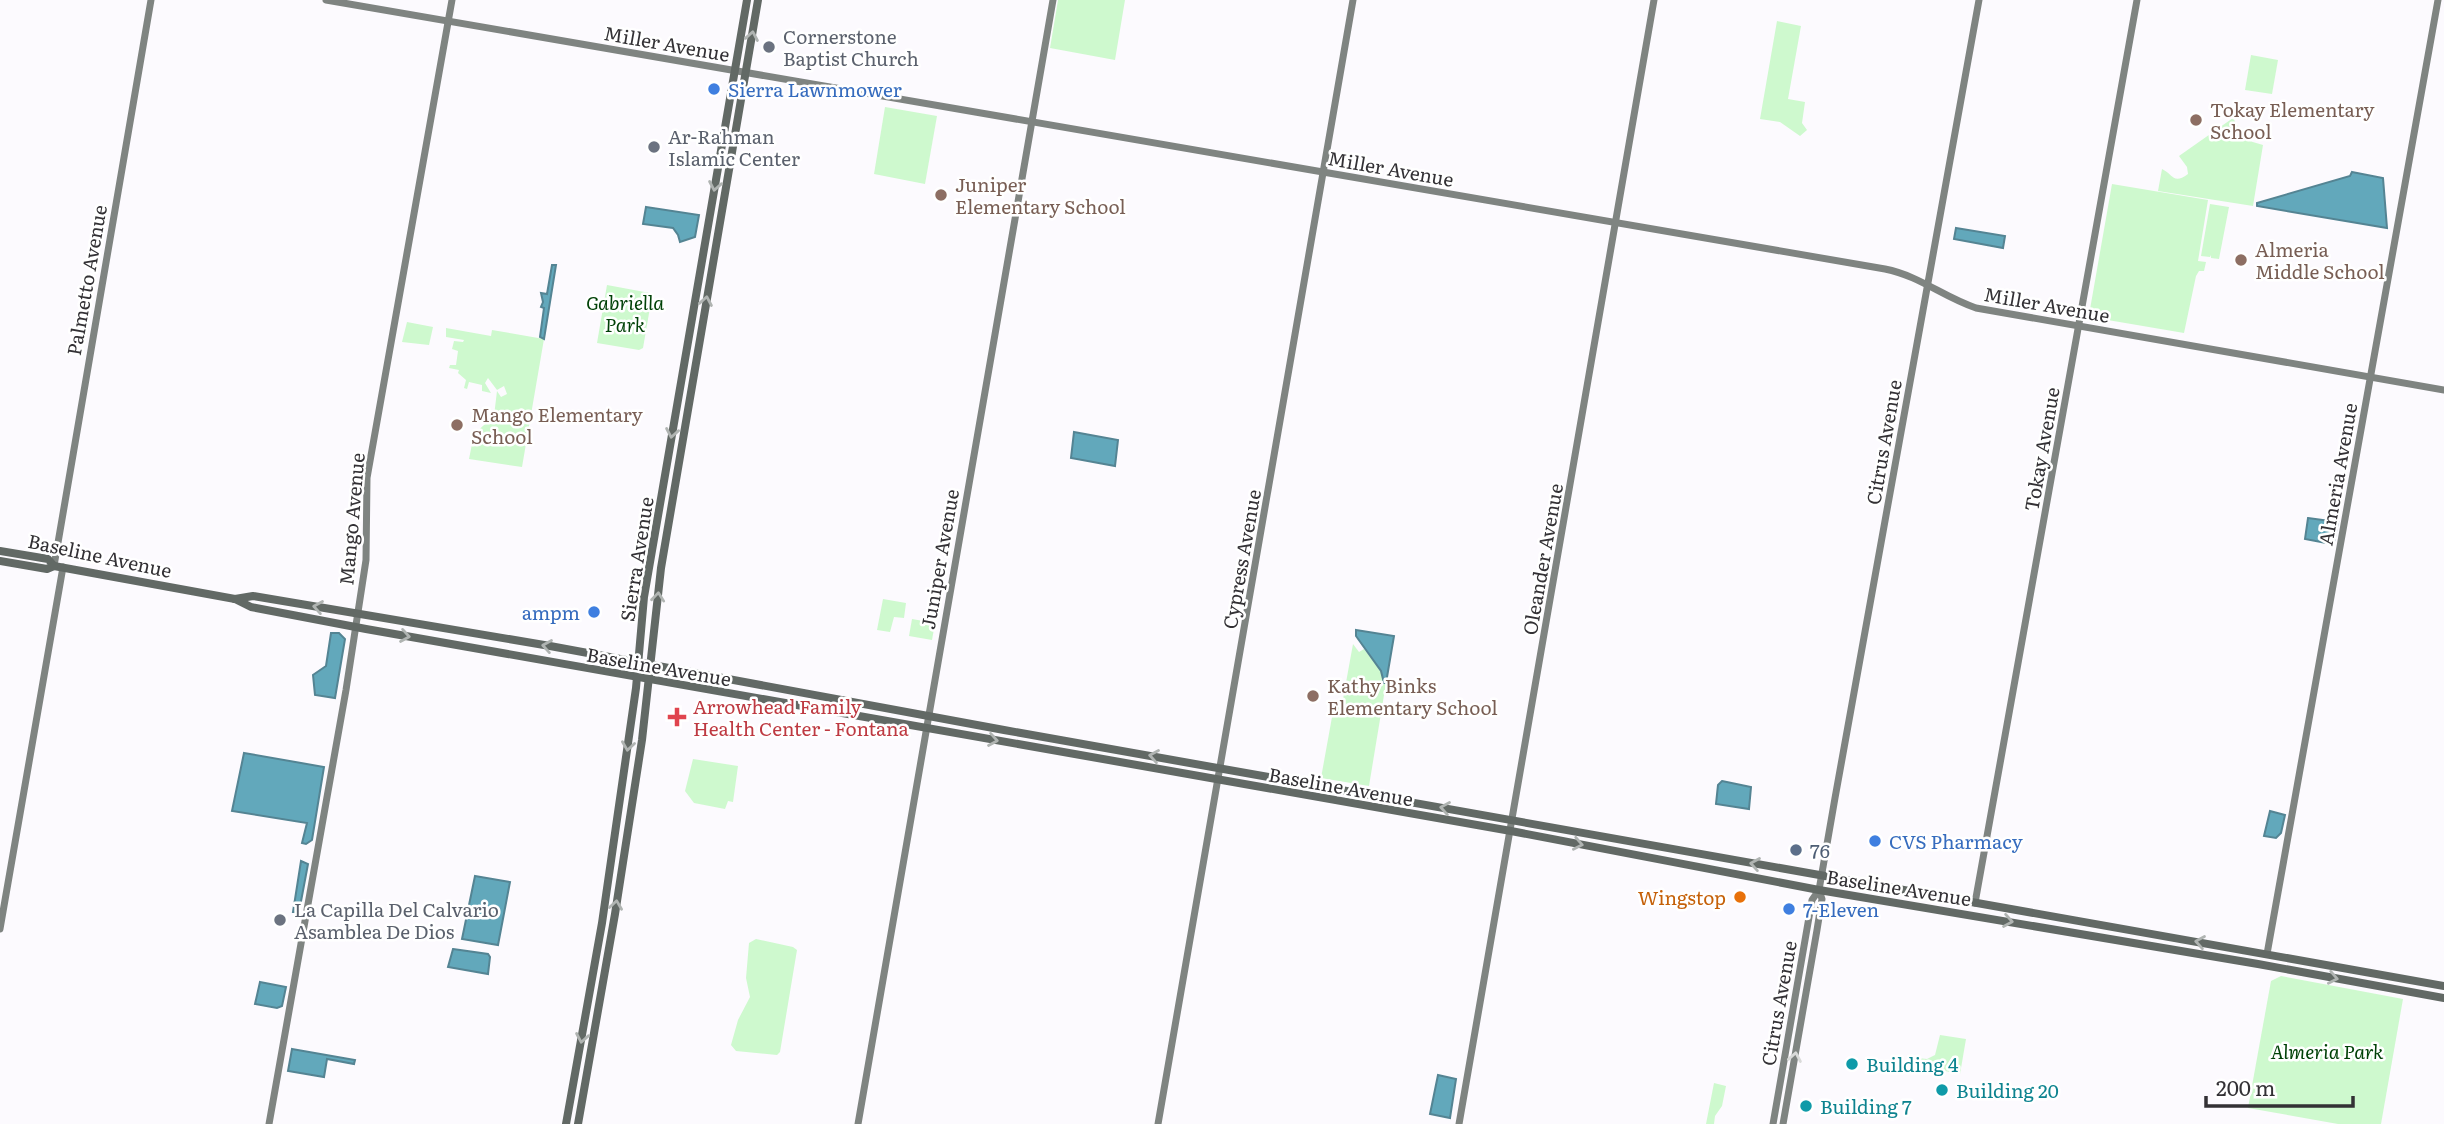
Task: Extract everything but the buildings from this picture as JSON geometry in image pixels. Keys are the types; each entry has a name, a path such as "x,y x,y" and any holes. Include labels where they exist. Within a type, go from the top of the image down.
{"main road":[{"name":"Sierra Avenue","path":"566,1124 602,923 638,663 646,585 747,0"},
{"name":"Sierra Avenue","path":"578,1124 615,914 651,665 661,568 758,0"},
{"name":"Baseline Avenue","path":"0,551 48,559 58,566 235,599 251,607 355,627 1511,831 1819,890 2444,998"},
{"path":"0,561 47,569 58,566"},
{"name":"Baseline Avenue","path":"235,599 253,596 651,665 2444,986"}],"street":[{"name":"Palmetto Avenue","path":"0,929 151,0"},
{"name":"Miller Avenue","path":"326,0 1885,269 1928,283 1959,302 1976,308 2444,390"},
{"name":"Mango Avenue","path":"269,1124 366,561 367,478 452,0"},
{"name":"Juniper Avenue","path":"858,1124 1053,0"},
{"name":"Cypress Avenue","path":"1158,1124 1353,0"},
{"name":"Oleander Avenue","path":"1459,1124 1654,0"},
{"name":"Citrus Avenue","path":"1773,1124 1812,900 1819,890 1822,875 1979,0"},
{"name":"Tokay Avenue","path":"1975,903 2137,0"},
{"name":"Almeria Avenue","path":"2267,954 2438,0"},
{"name":"Citrus Avenue","path":"1783,1124 1818,930 1822,899 1819,890"}],"green space":[{"path":"1058,0 1125,0 1115,60 1050,48"},
{"path":"1777,21 1801,26 1788,99 1805,102 1802,123 1807,130 1800,136 1780,122 1760,119"},
{"path":"2251,55 2278,60 2272,94 2245,90"},
{"path":"885,107 937,116 925,184 874,174"},
{"path":"2233,118 2246,140 2263,145 2253,206 2158,191 2162,169 2176,179 2188,174 2187,167 2179,156"},
{"path":"2112,184 2208,200 2198,261 2206,262 2204,271 2199,271 2196,276 2184,333 2089,315"},
{"path":"2210,204 2229,207 2219,259 2211,258 2211,255 2201,256"},
{"name":"Gabriella Park","path":"607,285 650,293 652,296 643,348 639,350 597,343"},
{"path":"407,322 433,327 429,345 402,342"},
{"path":"446,328 491,336 492,330 544,339 522,467 469,459 474,434 494,416 497,391 501,397 507,394 504,386 497,390 488,378 485,383 491,393 482,391 482,385 469,382 467,389 464,388 466,380 458,373 459,370 449,368 450,365 456,365 458,351 452,349 454,341 464,340 446,337"},
{"path":"883,599 906,603 904,618 894,617 890,632 877,630"},
{"path":"912,619 935,623 932,640 909,636"},
{"path":"1353,644 1359,652 1364,649 1381,671 1386,683 1369,786 1321,778 1334,706 1343,699"},
{"path":"693,759 738,766 733,802 728,801 725,809 694,803 685,791"},
{"path":"756,939 797,950 780,1052 777,1055 736,1051 731,1045 738,1020 750,997 746,978 749,943"},
{"name":"Almeria Park","path":"2281,976 2403,999 2381,1124 2338,1124 2248,1108 2271,981"},
{"path":"1940,1035 1966,1039 1960,1074 1925,1067 1916,1069 1918,1058 1927,1059 1935,1055"},
{"path":"1714,1083 1726,1086 1722,1106 1715,1116 1714,1124 1706,1124"}],"water":[{"path":"2352,172 2383,178 2387,228 2257,206 2257,203 2350,176"},
{"path":"646,207 699,215 695,237 680,242 673,228 643,224"},
{"path":"1956,228 2005,236 2003,248 1954,239"},
{"path":"552,265 556,265 544,339 540,337 544,308 541,307 541,293 547,294"},
{"path":"1074,432 1118,440 1115,466 1071,458"},
{"path":"2308,518 2338,522 2334,542 2331,544 2305,539"},
{"path":"1356,630 1394,636 1386,683 1381,671 1356,636"},
{"path":"331,633 339,633 345,639 335,698 315,695 313,675 326,666"},
{"path":"244,753 324,767 312,840 306,844 302,843 307,823 232,811"},
{"path":"1722,781 1751,787 1749,809 1716,804 1718,785"},
{"path":"2270,811 2285,815 2281,833 2276,838 2264,836"},
{"path":"301,861 308,864 299,912 293,912"},
{"path":"475,876 510,882 498,945 462,939"},
{"path":"453,949 488,954 488,974 448,967"},
{"path":"260,982 286,987 282,1006 277,1008 255,1004"},
{"path":"292,1049 355,1060 354,1064 327,1059 324,1077 288,1071"},
{"path":"1438,1075 1456,1079 1450,1118 1430,1114"}],"place":[{"name":"Cornerstone Baptist Church","path":"769,47"},
{"name":"Sierra Lawnmower","path":"714,89"},
{"name":"Tokay Elementary School","path":"2196,120"},
{"name":"Ar-Rahman Islamic Center","path":"654,147"},
{"name":"Juniper Elementary School","path":"941,195"},
{"name":"Almeria Middle School","path":"2241,260"},
{"name":"Mango Elementary School","path":"457,425"},
{"name":"ampm","path":"594,612"},
{"name":"Kathy Binks Elementary School","path":"1313,696"},
{"name":"Arrowhead Family Health Center - Fontana","path":"677,717"},
{"name":"CVS Pharmacy","path":"1875,841"},
{"name":"76","path":"1796,850"},
{"name":"Wingstop","path":"1740,897"},
{"name":"7-Eleven","path":"1789,909"},
{"name":"La Capilla Del Calvario Asamblea De Dios","path":"280,920"},
{"name":"Building 4","path":"1852,1064"},
{"name":"Building 20","path":"1942,1090"},
{"name":"Building 7","path":"1806,1106"}]}
